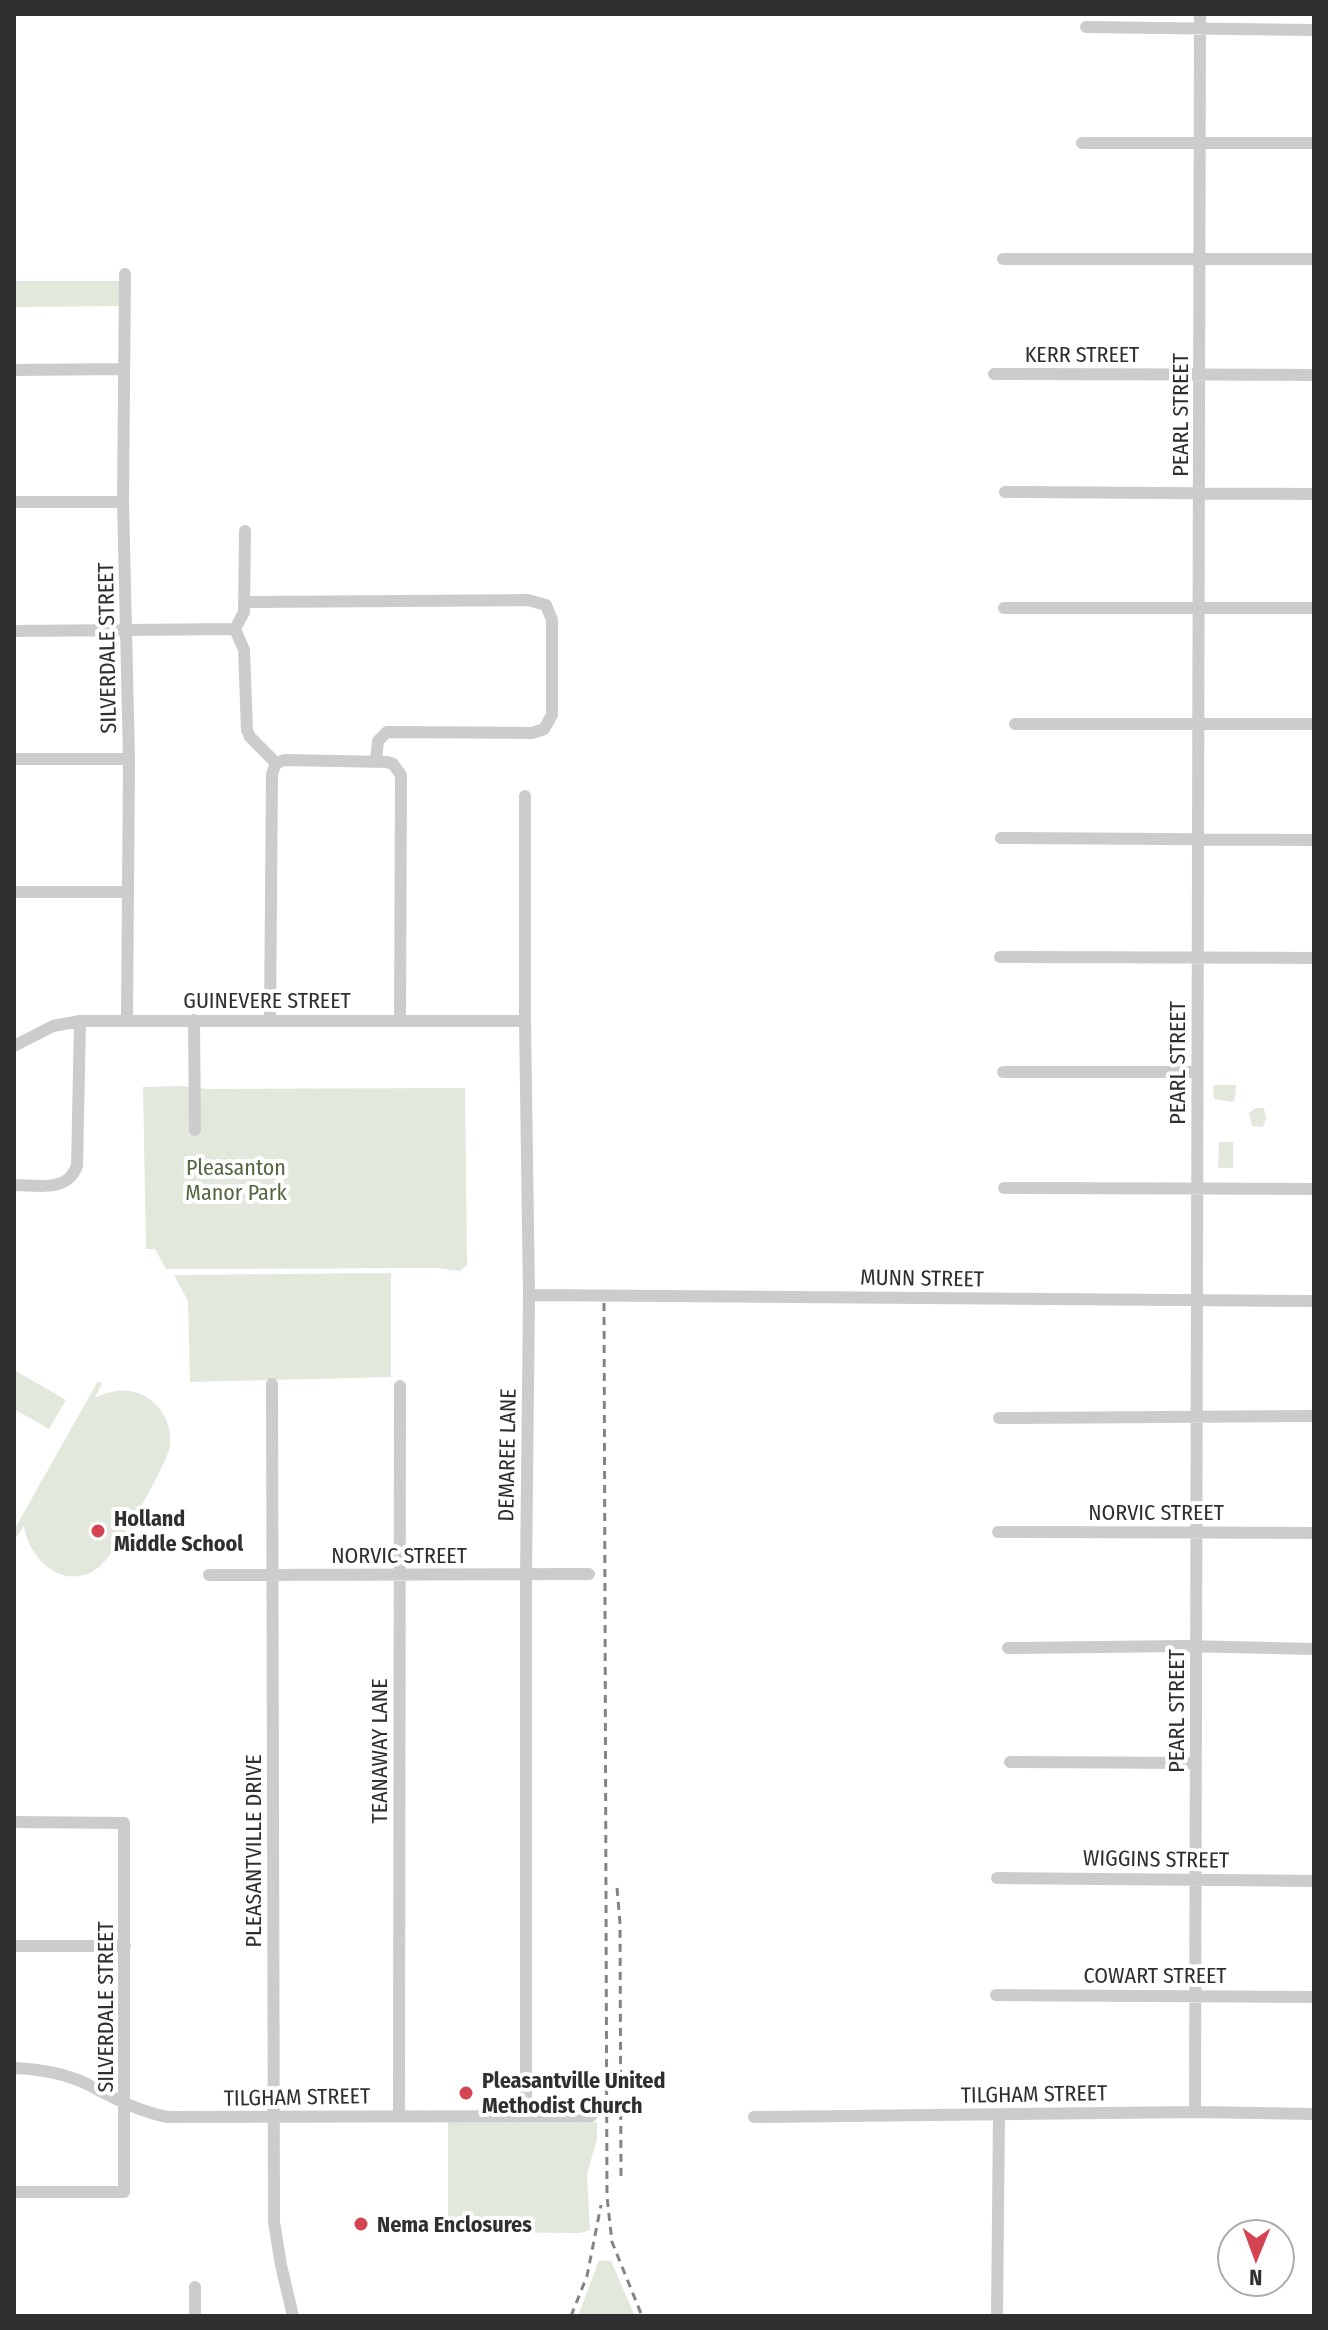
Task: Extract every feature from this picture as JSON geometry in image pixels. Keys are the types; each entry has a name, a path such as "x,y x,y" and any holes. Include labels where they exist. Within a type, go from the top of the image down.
{"street":[{"name":"PEARL STREET","path":"1195,2112 1200,14"},
{"path":"1086,27 1314,30"},
{"path":"1082,143 1314,143"},
{"path":"1003,259 1314,259"},
{"name":"SILVERDALE STREET","path":"125,274 123,502 129,759 127,1021"},
{"path":"14,370 124,369"},
{"name":"KERR STREET","path":"994,374 1314,375"},
{"path":"1005,492 1314,494"},
{"path":"14,502 123,502"},
{"path":"14,631 235,629 241,622 245,602 245,531"},
{"path":"245,602 528,600 546,605 552,620 552,715 544,729 532,733 387,732 378,741 376,761"},
{"path":"1004,608 1314,608"},
{"path":"235,629 244,650 247,730 276,763"},
{"path":"1015,724 1314,724"},
{"path":"14,759 129,759"},
{"path":"276,763 285,760 376,761 393,764 401,775 400,1020"},
{"path":"270,1020 272,774 276,763"},
{"name":"DEMAREE LANE","path":"525,796 529,1295 526,2115"},
{"path":"1001,838 1314,840"},
{"path":"14,892 127,892"},
{"path":"1000,957 1314,958"},
{"path":"194,1020 195,1130"},
{"path":"14,1185 58,1185 67,1181 77,1166 80,1021"},
{"name":"GUINEVERE STREET","path":"14,1046 53,1026 80,1021 525,1021"},
{"path":"1003,1072 1197,1072"},
{"path":"1004,1188 1314,1189"},
{"name":"MUNN STREET","path":"529,1295 1314,1301"},
{"name":"PLEASANTVILLE DRIVE","path":"272,1384 275,2224 293,2316"},
{"name":"TEANAWAY LANE","path":"399,2116 400,1386"},
{"path":"999,1418 1314,1416"},
{"name":"NORVIC STREET","path":"998,1532 1314,1533"},
{"name":"NORVIC STREET","path":"209,1575 589,1574"},
{"path":"1008,1648 1314,1649"},
{"path":"1010,1762 1196,1763"},
{"name":"SILVERDALE STREET","path":"14,1822 124,1823 125,1946 124,2192 14,2192"},
{"name":"WIGGINS STREET","path":"997,1878 1314,1881"},
{"path":"14,1946 125,1946"},
{"name":"COWART STREET","path":"996,1995 1314,1997"},
{"name":"TILGHAM STREET","path":"14,2068 68,2077 125,2105 167,2117 591,2116"},
{"name":"TILGHAM STREET","path":"754,2117 1195,2112 1314,2114"},
{"path":"997,2316 999,2114"},
{"path":"195,2287 195,2316"}],"green space":[{"path":"14,281 119,281 119,306 14,307"},
{"path":"1213,1085 1236,1085 1235,1100 1214,1099"},
{"name":"Pleasanton Manor Park","path":"143,1087 208,1089 465,1088 467,1265 460,1271 436,1268 166,1269 155,1249 146,1249"},
{"path":"1256,1108 1264,1108 1266,1119 1263,1127 1252,1126 1249,1113"},
{"path":"1219,1142 1233,1142 1233,1168 1218,1168"},
{"path":"391,1273 391,1377 190,1382 188,1301 174,1275"},
{"path":"14,1370 66,1400 49,1429 14,1409"},
{"path":"98,1381 102,1383 95,1398 115,1391 128,1391 142,1394 154,1402 168,1425 170,1446 150,1489 107,1559 87,1574 62,1575 41,1561 33,1551 24,1526 14,1540 14,1530"},
{"path":"448,2122 597,2122 597,2139 587,2174 590,2230 580,2233 448,2232"},
{"path":"599,2260 611,2261 635,2316 578,2316"}],"railway":[{"path":"604,1303 607,2197 612,2242 642,2316"},
{"path":"617,1888 620,1923 621,2180"},
{"path":"571,2316 587,2276 601,2205"}],"place":[{"name":"Holland Middle School","path":"98,1531"},
{"name":"Pleasantville United Methodist Church","path":"466,2093"},
{"name":"Nema Enclosures","path":"361,2224"}]}
